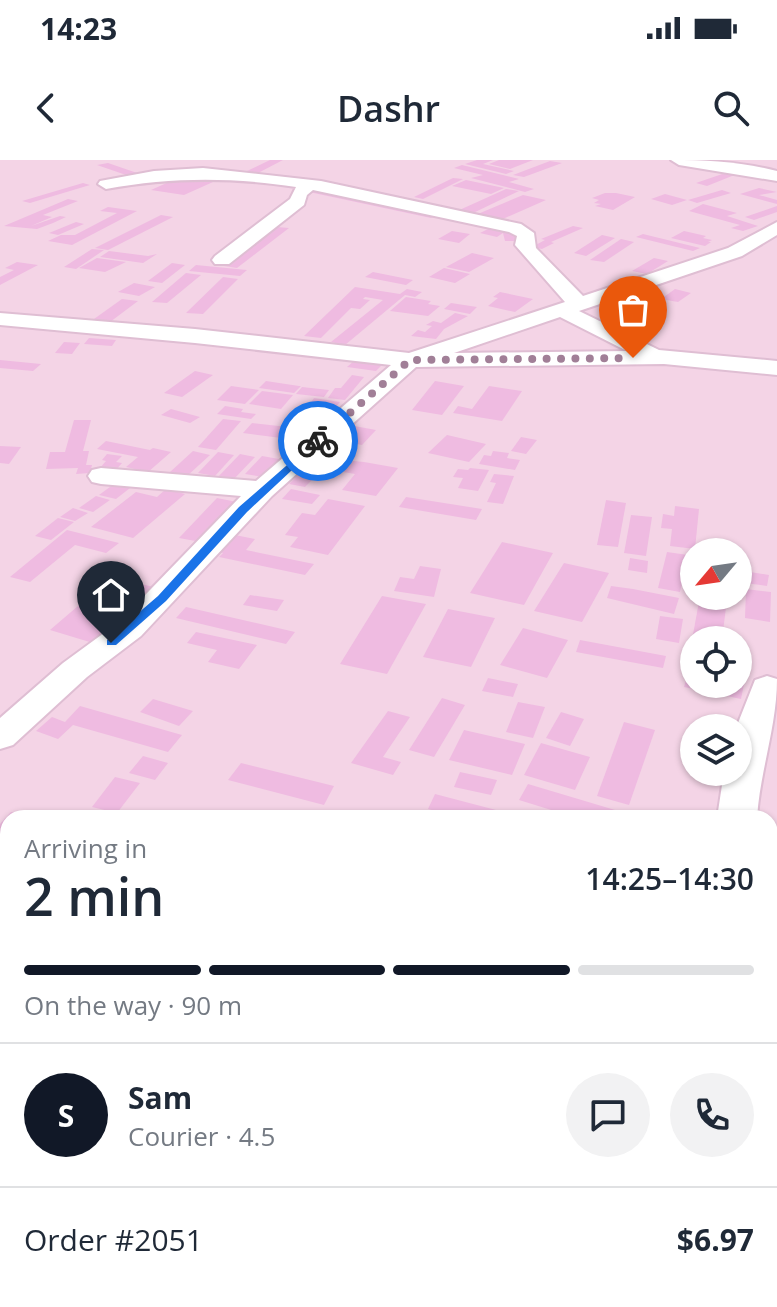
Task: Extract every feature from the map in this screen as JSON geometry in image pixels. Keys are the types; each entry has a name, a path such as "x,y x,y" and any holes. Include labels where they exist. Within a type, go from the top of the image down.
{"street":[{"path":"679,160 777,176"},
{"path":"106,184 174,173 204,173 309,185 515,228 525,233 527,238 524,245 569,306 610,336 664,357"},
{"path":"222,260 298,201 299,193 309,185"},
{"path":"0,737 44,701 75,670 130,629 262,490 410,360 735,252 777,227"},
{"path":"0,319 195,336 410,360 664,357 777,368"},
{"path":"101,476 262,490"},
{"path":"737,810 739,784 767,687"}],"shaded area":[{"path":"0,160 777,160 777,810 0,810"}],"building":[{"path":"270,160 283,160 258,173 247,171"},
{"path":"493,160 483,164 514,171 506,174 465,164"},
{"path":"499,160 533,160 510,169 489,164"},
{"path":"550,161 562,163 524,177 513,175"},
{"path":"108,163 140,174 129,176 97,165"},
{"path":"462,165 519,179 509,182 534,189 525,192 471,178 483,175 454,168"},
{"path":"728,172 747,176 732,176 707,186 696,183"},
{"path":"180,177 213,182 184,195 151,190"},
{"path":"453,178 463,179 423,199 414,197"},
{"path":"466,180 504,188 491,194 452,186"},
{"path":"83,183 90,185 30,203 22,201"},
{"path":"317,188 439,214 431,218 309,192"},
{"path":"759,188 777,192 759,195 777,200 777,204 740,194"},
{"path":"506,189 519,191 469,215 455,212"},
{"path":"722,190 731,193 697,203 688,200"},
{"path":"605,193 635,197 613,210 595,206 601,204 594,203 599,200 592,198"},
{"path":"665,194 687,200 672,205 651,199"},
{"path":"523,195 546,200 496,222 473,216"},
{"path":"68,199 78,201 43,215 52,217 31,226 60,216 66,217 53,223 37,229 4,226"},
{"path":"703,204 737,213 727,216 758,226 743,231 731,228 740,225 689,211"},
{"path":"777,206 777,212 754,220 745,217"},
{"path":"108,207 137,211 72,245 48,241 61,235 75,235 117,213 100,211"},
{"path":"161,215 173,217 108,250 95,248"},
{"path":"76,222 84,224 58,235 49,233"},
{"path":"573,226 583,228 542,249 532,247 545,240 541,239"},
{"path":"277,227 289,228 237,268 224,266"},
{"path":"492,227 516,232 518,241 505,241 503,233 497,237 480,233"},
{"path":"452,231 470,234 459,243 438,239"},
{"path":"684,231 712,240 705,246 671,238"},
{"path":"643,234 700,248 693,251 636,237"},
{"path":"602,235 615,238 586,256 574,253"},
{"path":"621,239 634,242 604,262 590,260"},
{"path":"92,249 104,250 76,269 64,267"},
{"path":"109,251 148,256 157,254 143,263 100,257"},
{"path":"472,253 494,258 469,272 446,267"},
{"path":"97,258 126,262 105,272 79,268"},
{"path":"654,258 668,261 647,274 632,271"},
{"path":"17,262 38,265 0,285 0,277 14,270 5,268"},
{"path":"172,263 185,265 162,283 148,281"},
{"path":"196,265 247,270 240,276 189,271"},
{"path":"444,268 470,274 455,283 429,277"},
{"path":"373,272 413,280 406,285 365,277"},
{"path":"186,273 201,275 167,303 152,302"},
{"path":"223,277 238,279 203,314 186,313"},
{"path":"134,283 155,287 139,296 118,292"},
{"path":"355,287 400,294 407,289 422,292 415,297 405,295 345,345 331,342 383,300 365,297 363,299 370,300 360,309 351,308 321,338 304,336"},
{"path":"675,289 691,293 678,302 661,299"},
{"path":"500,292 533,299 515,312 488,306"},
{"path":"406,297 431,301 428,304 440,306 428,316 390,311"},
{"path":"122,299 138,301 110,322 94,319"},
{"path":"451,303 477,307 470,314 444,309"},
{"path":"455,313 468,316 444,329 436,339 411,336 418,330 425,332 432,326 426,325 433,321 441,323"},
{"path":"89,338 116,340 112,346 84,344"},
{"path":"64,342 80,343 72,354 55,353"},
{"path":"0,360 41,364 33,371 0,368"},
{"path":"354,361 382,365 376,371 347,367"},
{"path":"195,371 213,375 182,397 164,393"},
{"path":"352,375 364,377 345,400 328,398 335,388 341,388"},
{"path":"266,381 301,386 294,393 259,388"},
{"path":"435,381 464,386 442,415 412,410"},
{"path":"231,386 259,390 245,404 217,400"},
{"path":"489,386 522,391 502,421 453,413 458,406 472,409"},
{"path":"302,387 329,390 324,397 296,394"},
{"path":"262,391 293,395 281,409 249,404"},
{"path":"314,398 340,402 329,415 304,412"},
{"path":"225,406 256,414 251,419 217,414"},
{"path":"171,409 200,417 190,423 161,415"},
{"path":"223,419 241,421 216,450 198,447"},
{"path":"74,420 91,420 83,451 89,451 86,465 92,465 90,473 76,474 78,468 46,469 50,452 65,452"},
{"path":"252,423 297,428 289,439 243,433"},
{"path":"349,425 376,430 362,445 335,440"},
{"path":"447,435 486,444 469,462 428,453"},
{"path":"521,437 537,440 526,454 511,451"},
{"path":"106,441 171,452 148,472 126,467 138,457 97,449"},
{"path":"330,443 347,447 329,464 312,460"},
{"path":"0,446 21,447 9,464 0,463"},
{"path":"193,451 210,455 187,476 169,473"},
{"path":"493,451 509,453 507,458 520,460 515,470 479,464 484,455 491,456"},
{"path":"218,452 234,455 215,476 198,473"},
{"path":"107,454 122,456 116,462 122,463 115,471 99,469 106,461 102,460"},
{"path":"240,454 255,457 232,481 217,478"},
{"path":"262,456 279,459 263,477 245,474"},
{"path":"353,461 398,468 376,496 342,490 355,474 343,472"},
{"path":"458,469 489,470 478,491 458,488 463,478 453,477"},
{"path":"299,474 315,477 305,487 289,484"},
{"path":"494,474 514,476 503,504 487,502 496,483 490,482"},
{"path":"114,484 130,488 116,499 99,495"},
{"path":"166,489 185,494 133,538 91,527 136,492 157,497"},
{"path":"291,489 320,495 312,504 282,499"},
{"path":"96,496 110,500 93,512 79,508"},
{"path":"406,497 482,509 476,520 399,507"},
{"path":"217,498 237,502 201,542 179,538"},
{"path":"328,499 365,506 328,555 290,547 298,537 285,535 302,513 315,515"},
{"path":"606,500 626,503 618,547 597,545"},
{"path":"675,506 699,509 696,538 680,538 680,547 670,546 672,529 661,528 663,514 674,516"},
{"path":"73,508 88,513 75,521 60,517"},
{"path":"631,515 652,517 646,556 624,553"},
{"path":"58,518 74,522 51,540 35,536"},
{"path":"67,530 119,543 106,553 75,545 30,582 10,577"},
{"path":"235,535 255,539 246,550 314,564 305,575 219,557 223,553 219,552"},
{"path":"502,542 553,553 524,605 470,593"},
{"path":"667,552 680,554 680,592 658,588"},
{"path":"630,558 648,561 647,573 628,570"},
{"path":"564,563 609,573 582,622 534,611"},
{"path":"420,566 441,569 434,597 394,591 400,577 414,579"},
{"path":"752,572 769,575 767,586 752,584"},
{"path":"141,584 158,588 135,611 86,599 98,588 129,596"},
{"path":"611,586 679,598 674,614 607,598"},
{"path":"752,590 771,592 770,622 745,618 745,610 752,610"},
{"path":"250,595 284,600 277,611 243,605"},
{"path":"382,596 426,604 387,674 340,664"},
{"path":"78,606 120,618 93,643 50,630"},
{"path":"186,607 295,632 286,644 176,618"},
{"path":"448,609 495,618 471,667 423,657"},
{"path":"697,610 726,610 724,626 695,626"},
{"path":"660,616 683,619 679,643 656,639"},
{"path":"523,628 568,640 547,678 500,665"},
{"path":"196,632 257,645 239,669 208,662 217,650 187,643"},
{"path":"580,640 666,656 663,668 576,652"},
{"path":"488,678 518,684 513,697 482,691"},
{"path":"442,698 465,705 434,757 409,750"},
{"path":"153,699 193,711 179,726 140,712"},
{"path":"518,702 545,707 533,738 506,732"},
{"path":"80,706 182,735 168,752 73,725 58,739 36,731 52,717 65,722"},
{"path":"388,711 410,717 383,757 401,762 393,775 351,763"},
{"path":"561,712 584,719 570,746 546,738"},
{"path":"624,722 655,730 629,805 597,796"},
{"path":"464,730 525,744 512,775 449,760"},
{"path":"541,743 590,757 575,790 524,775"},
{"path":"143,756 168,763 155,780 129,773"},
{"path":"241,763 334,786 324,805 228,780"},
{"path":"460,772 497,780 491,795 454,787"},
{"path":"115,777 140,783 119,810 92,807"},
{"path":"528,784 615,810 551,810 519,800"},
{"path":"435,794 496,810 432,810 428,809"}],"way so far":[{"path":"318,441 410,360 633,358"}],"route":[{"path":"111,643 162,599 243,510 318,441"}]}
